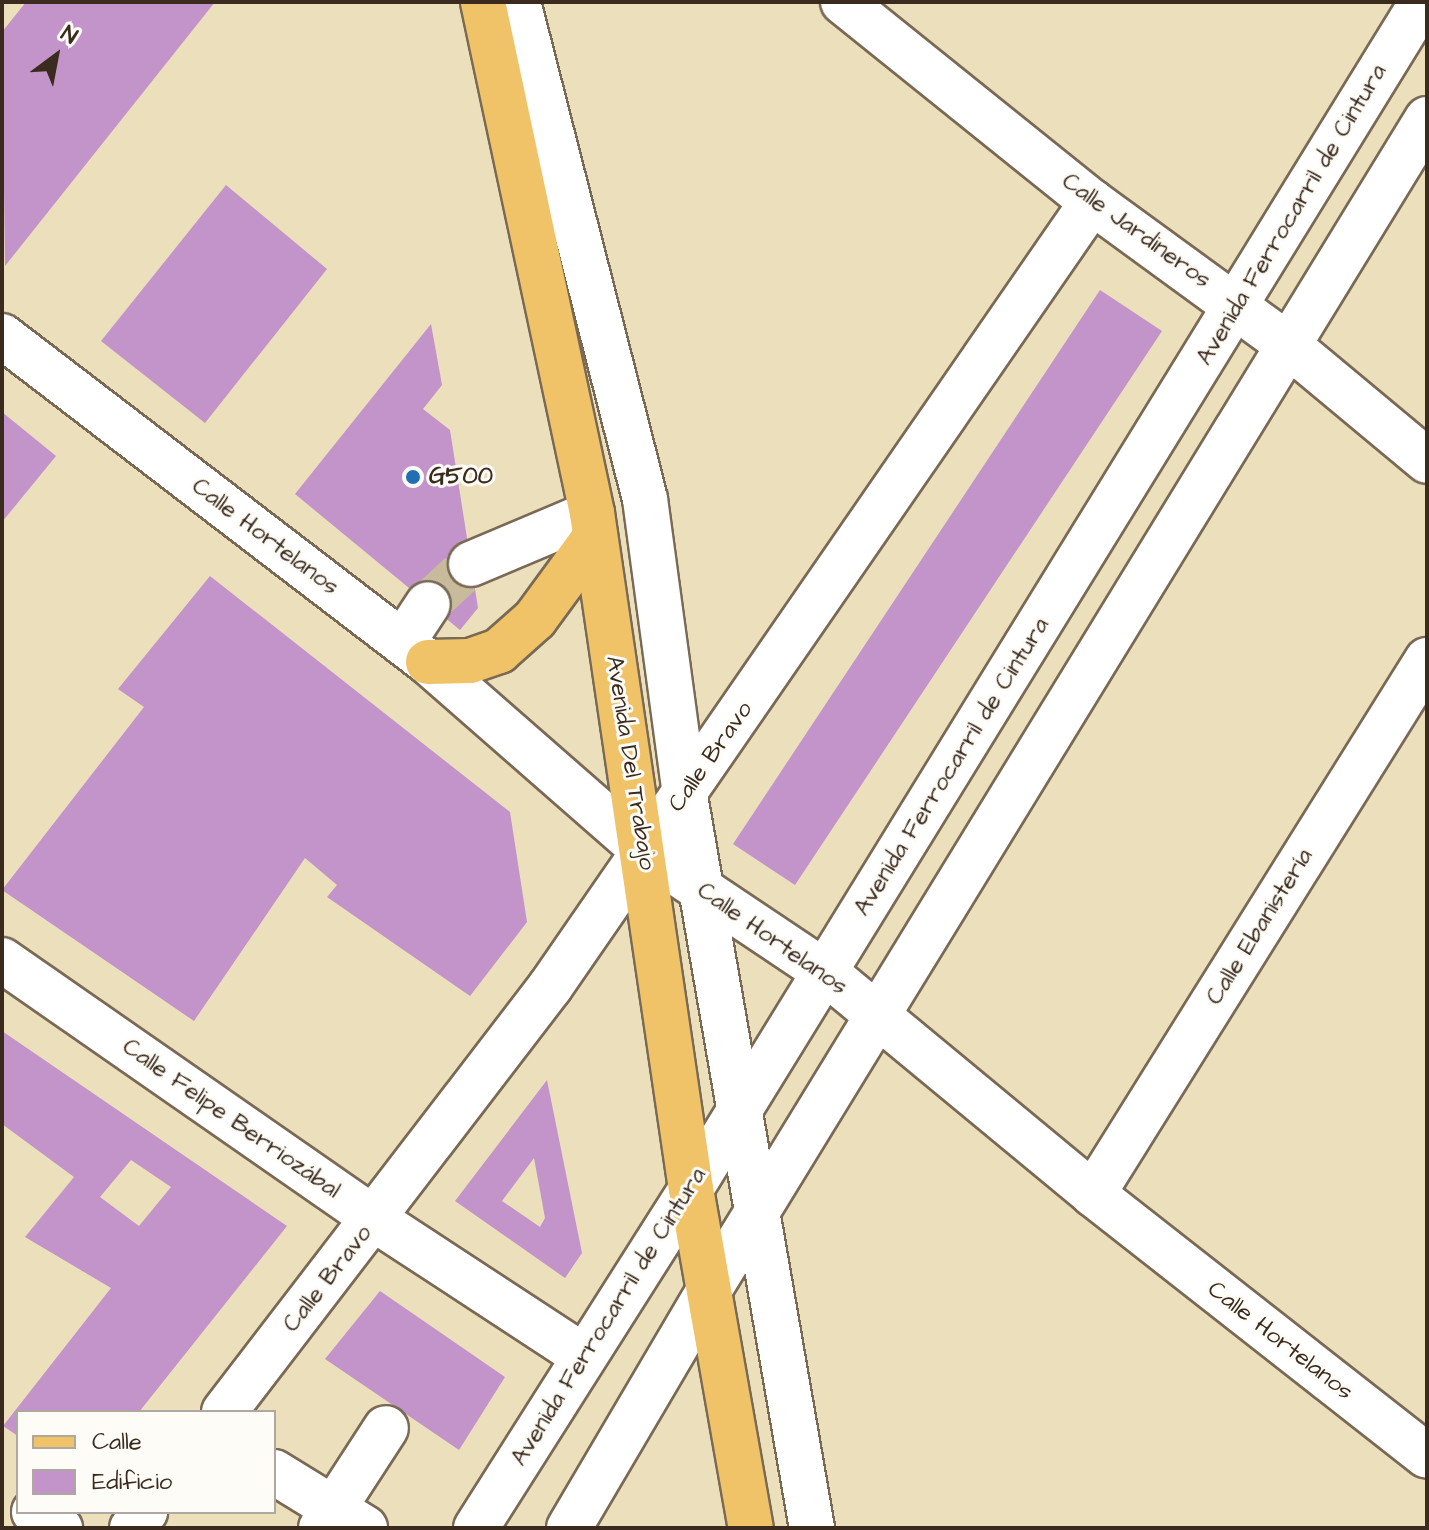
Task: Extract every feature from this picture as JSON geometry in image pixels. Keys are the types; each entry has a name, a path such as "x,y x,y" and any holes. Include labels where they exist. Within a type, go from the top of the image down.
{"main road":[{"name":"Avenida Del Trabajo","path":"483,2 594,525 691,1189 711,1287 751,1528"},
{"path":"415,652 470,661 499,651 535,619 594,525"}],"street":[{"path":"518,2 645,499 685,796 812,1528"},
{"name":"Calle Jardineros","path":"843,2 1092,202 1288,345 1427,461"},
{"name":"Avenida Ferrocarril de Cintura","path":"476,1528 582,1355 738,1114 1422,2"},
{"path":"569,1528 711,1287 1427,119"},
{"name":"Calle Bravo","path":"226,1410 550,987 685,796 1092,202"},
{"name":"Calle Hortelanos","path":"2,336 415,652 644,851 825,972 1093,1194 1427,1456"},
{"path":"471,564 594,525"},
{"path":"415,652 428,604"},
{"name":"Calle Ebanistería","path":"1093,1194 1427,660"},
{"name":"Calle Felipe Berriozábal","path":"2,960 374,1219 582,1355"},
{"path":"276,1474 340,1522 386,1428"},
{"path":"37,1514 60,1528"}],"building":[{"path":"26,2 215,2 5,266 2,32"},
{"path":"226,185 327,269 205,423 101,341"},
{"path":"1100,290 1162,331 795,885 733,844"},
{"name":"G500","path":"431,324 442,385 423,409 450,430 478,608 460,630 295,494"},
{"path":"2,412 56,456 2,522"},
{"path":"210,576 510,812 527,922 470,996 327,897 337,885 305,858 194,1021 2,890 144,707 118,689"},
{"path":"2,1031 287,1226 141,1410 16,1410 16,1435 3,1426 111,1288 25,1237 74,1177 2,1124","holes":["131,1160 171,1187 139,1226 100,1197"]},
{"path":"547,1080 582,1253 565,1278 455,1201","holes":["534,1158 545,1218 540,1227 502,1201"]},
{"path":"380,1291 505,1377 459,1450 325,1359"}],"tunnel":[{"path":"428,604 471,564"}],"place":[{"name":"G500","path":"413,477"}]}
